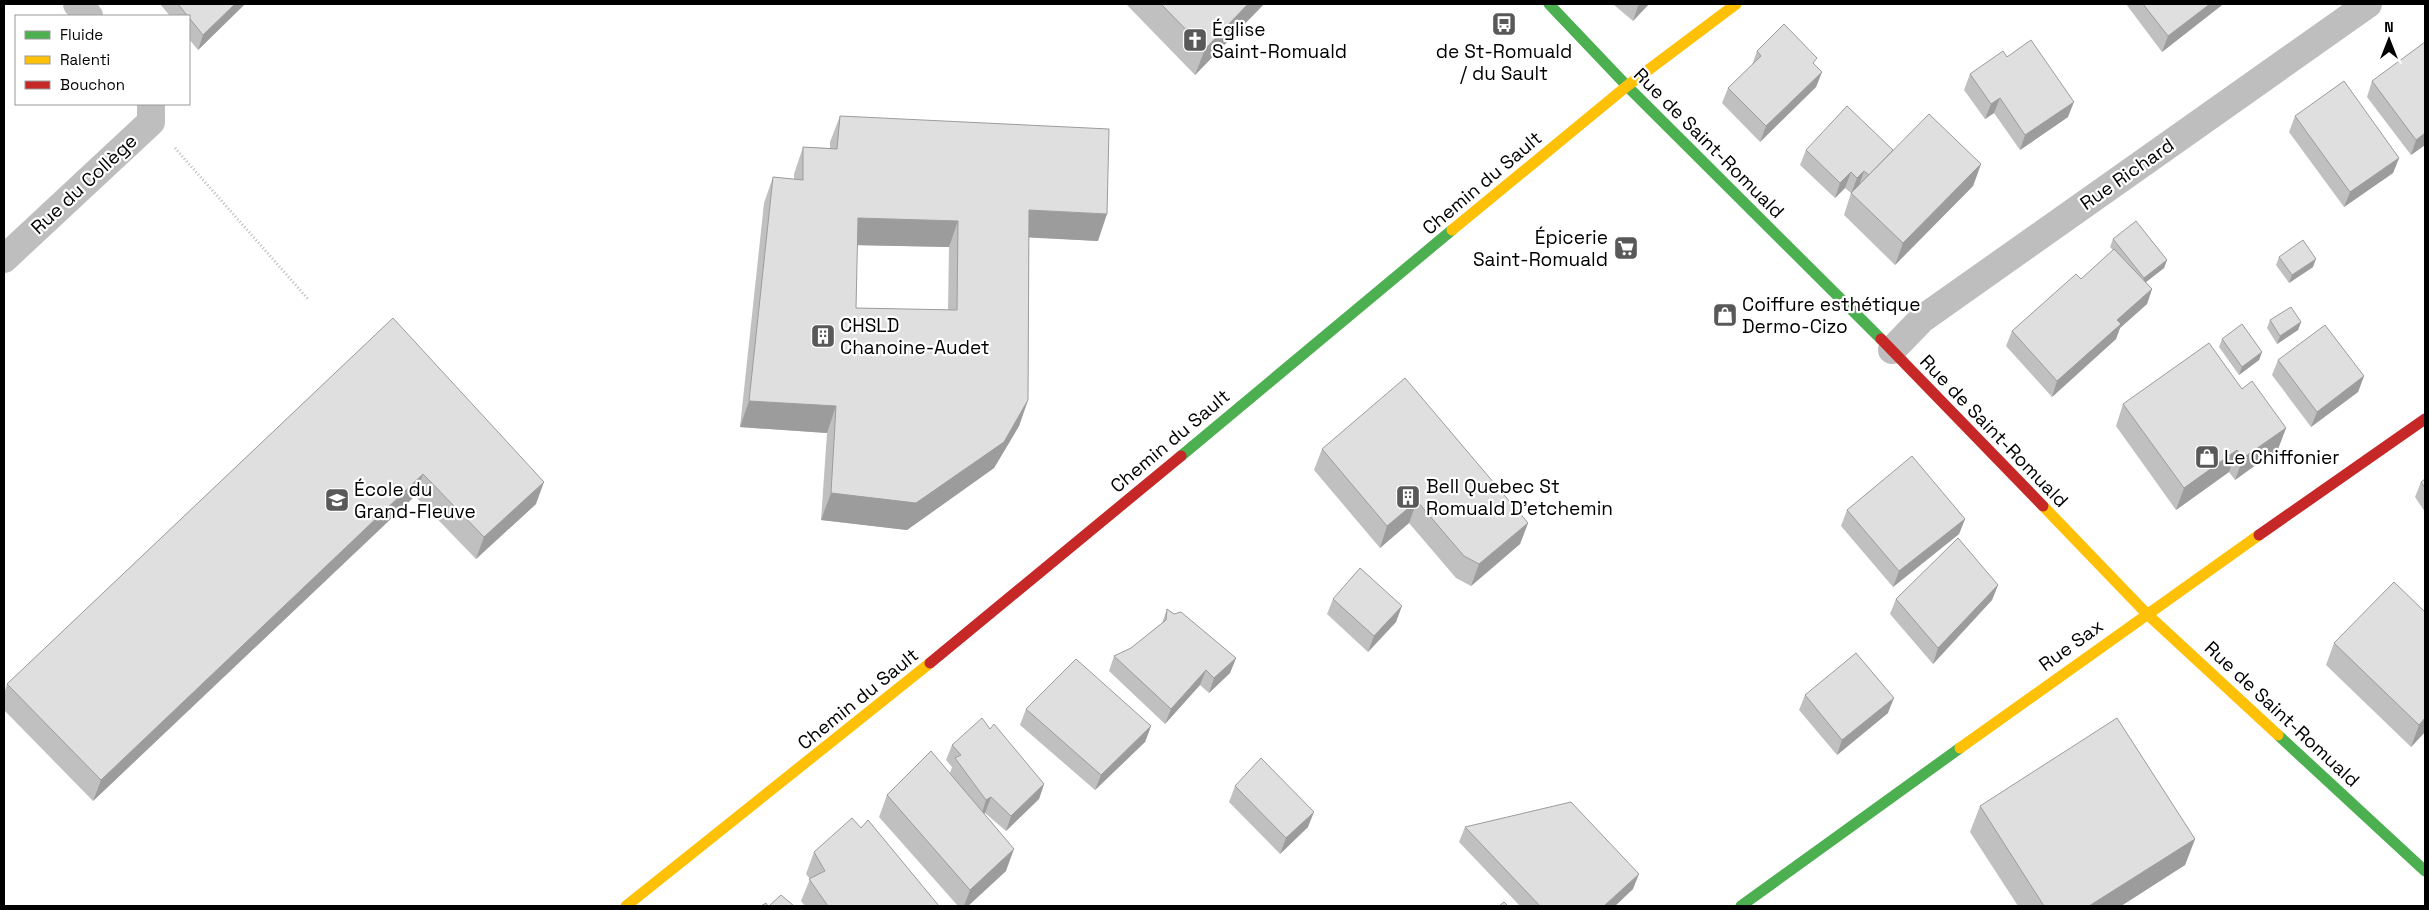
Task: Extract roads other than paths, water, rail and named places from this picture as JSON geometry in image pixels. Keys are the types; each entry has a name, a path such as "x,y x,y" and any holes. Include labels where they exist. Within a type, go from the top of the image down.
{"street":[{"path":"77,4 88,15"},
{"name":"Rue de Saint-Romuald","path":"1549,4 1627,86 1892,350 2146,613 2425,871"},
{"name":"Chemin du Sault","path":"626,906 878,706 1627,86 1736,4"},
{"name":"Rue Richard","path":"1892,350 1922,320 2368,4"},
{"name":"Rue du Collège","path":"4,259 151,113"},
{"name":"Rue Sax","path":"1741,906 2146,613 2425,419"}],"place":[{"name":"de St-Romuald / du Sault","path":"1504,24"},
{"name":"Église Saint-Romuald","path":"1195,40"},
{"name":"Épicerie Saint-Romuald","path":"1626,248"},
{"name":"Coiffure esthétique Dermo-Cizo","path":"1725,315"},
{"name":"CHSLD Chanoine-Audet","path":"823,336"},
{"name":"Le Chiffonier","path":"2207,457"},
{"name":"Bell Quebec St Romuald D'etchemin","path":"1408,497"},
{"name":"École du Grand-Fleuve","path":"337,500"}]}
